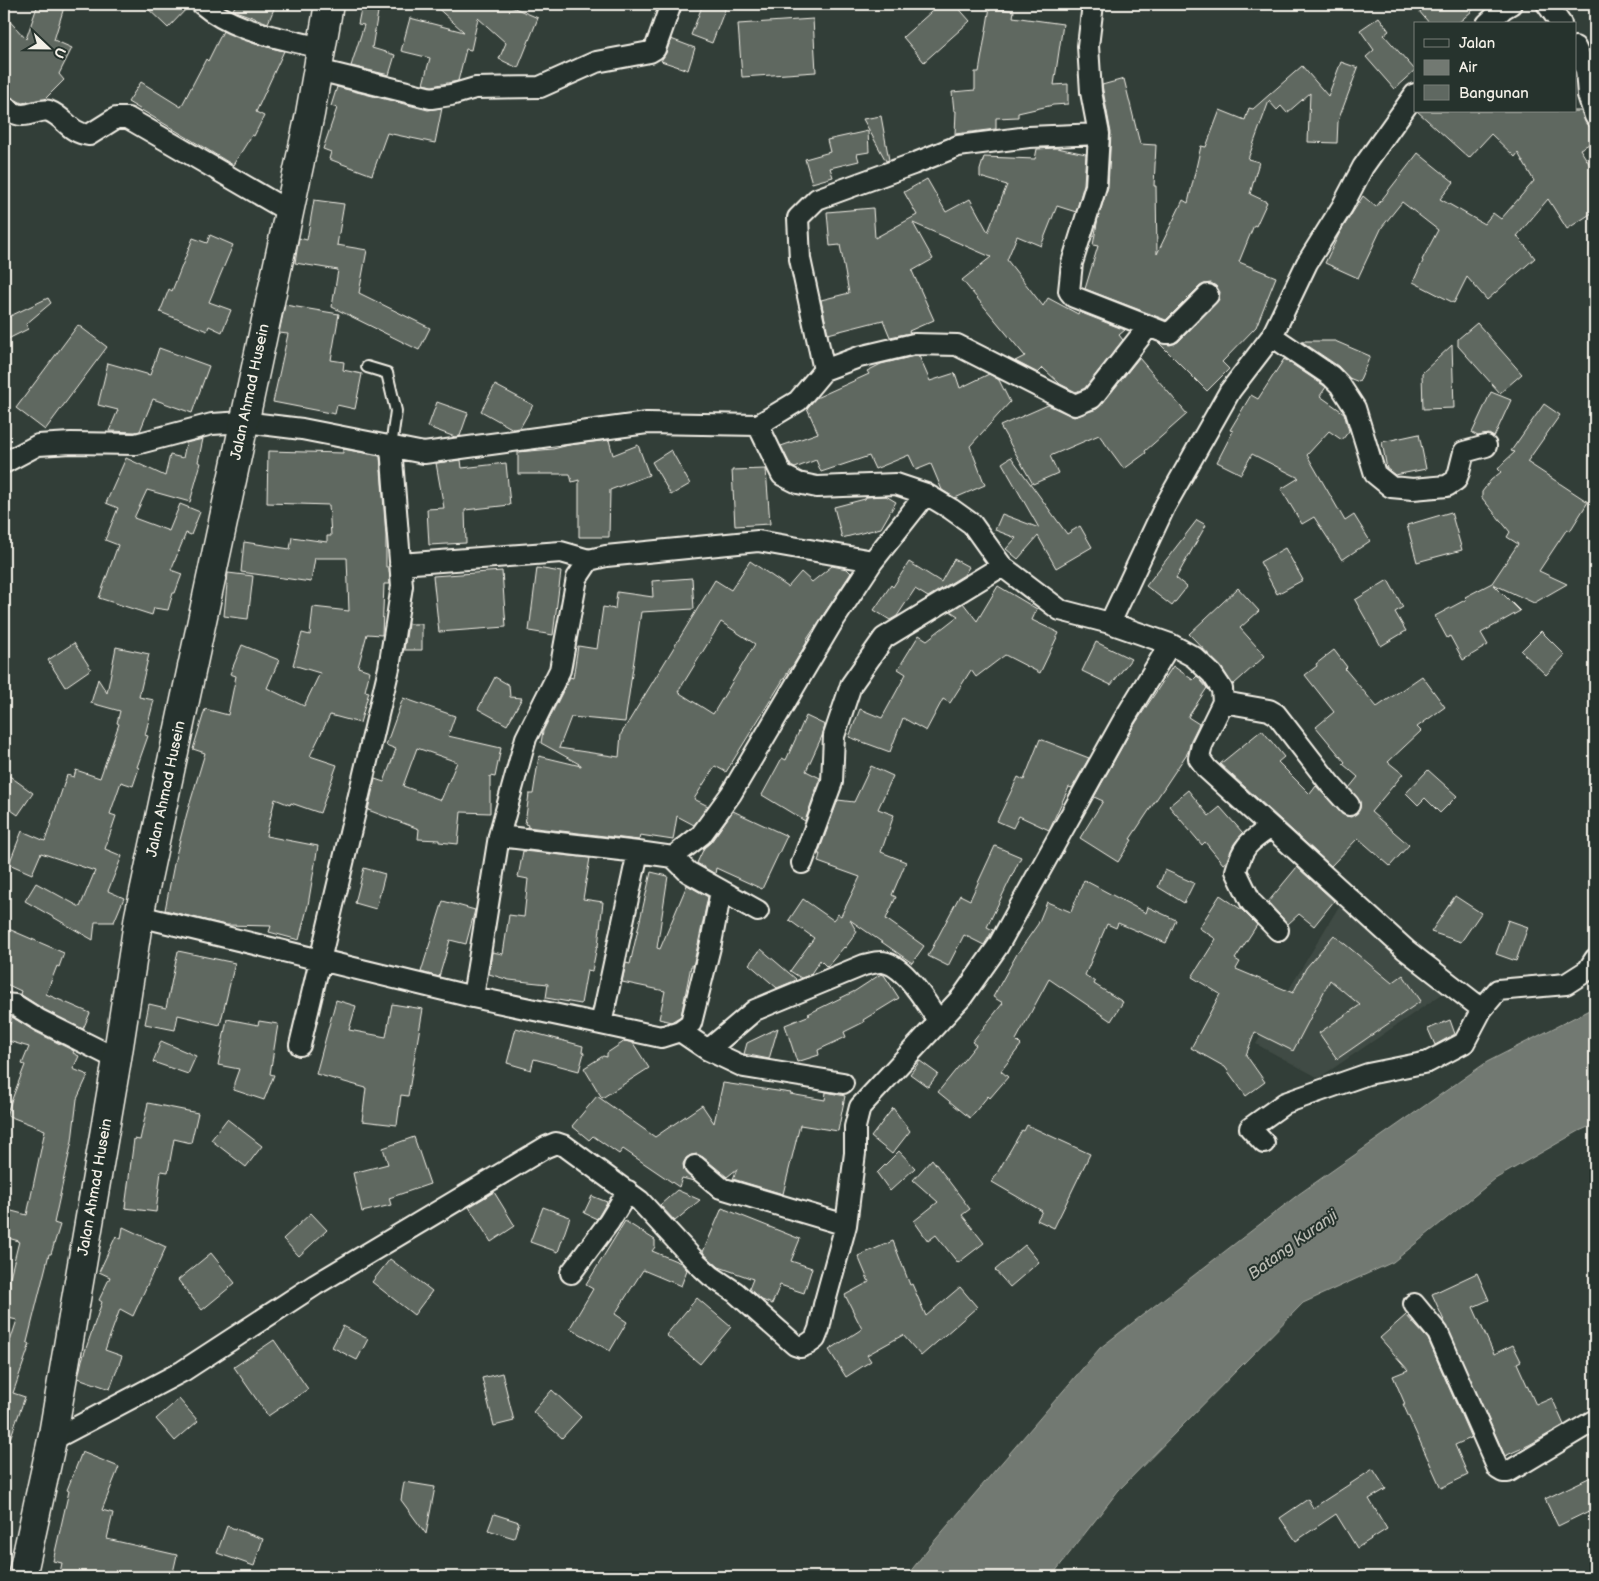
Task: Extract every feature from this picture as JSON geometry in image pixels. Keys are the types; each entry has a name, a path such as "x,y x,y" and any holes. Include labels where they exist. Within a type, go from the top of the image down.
{"main road":[{"name":"Jalan Ahmad Husein","path":"22,1577 52,1440 117,1059 139,916 310,114 329,4"}],"street":[{"path":"202,4 216,15 320,59 431,98 451,95 475,88 540,87 596,62 650,52 655,49 671,4"},
{"path":"1092,4 1088,46 1091,92 1099,134 1096,186 1072,264 1069,291 1074,297 1166,333 1170,333 1208,295"},
{"path":"1489,22 1511,4"},
{"path":"1548,4 1560,22"},
{"path":"1576,49 1590,76 1588,95 1595,116"},
{"path":"1110,623 1169,498 1230,391 1272,336 1307,263 1342,207 1363,167 1414,95"},
{"path":"4,106 17,114 23,115 49,111 78,133 89,135 116,118 128,118 288,211"},
{"path":"824,370 800,259 798,218 817,199 958,146 1029,137 1099,134"},
{"path":"4,463 38,445 71,443 136,444 212,424 244,422 302,429 424,454 647,422 758,426 798,401 824,370 859,357 914,344 957,345 1075,405 1092,398 1148,327"},
{"path":"1272,336 1331,376 1340,385 1356,408 1376,474 1391,486 1413,489 1446,486 1456,480 1460,472 1464,452 1486,446"},
{"path":"758,426 782,476 798,484 817,487 896,484 926,494 951,508 972,524 1002,566 1060,610 1110,623 1170,644 1194,657 1212,674 1222,689 1223,702 1202,745 1199,758 1207,768 1406,950 1482,1010"},
{"path":"300,1045 389,668 402,586 391,447"},
{"path":"673,857 701,835 731,794 832,623 873,561 926,494"},
{"path":"400,564 561,552 589,560 606,556 758,541 873,561"},
{"path":"473,998 499,836 526,738 560,670 577,578 589,560"},
{"path":"802,863 832,782 834,736 851,685 884,638 1002,566"},
{"path":"52,1440 183,1371 315,1285 549,1145 560,1143 640,1201 697,1264 710,1276 735,1292 795,1345 801,1347 815,1338 820,1329 824,1305 846,1225 855,1153 855,1126 860,1107 962,997 998,946 1123,721 1170,644"},
{"path":"1223,702 1269,710 1276,714 1348,805"},
{"path":"1271,827 1250,842 1241,854 1236,871 1251,902 1278,930"},
{"path":"499,836 673,857 688,872 758,910"},
{"path":"601,1024 638,852"},
{"path":"139,916 473,998 661,1037 680,1031 691,1023 711,943 721,891"},
{"path":"1264,1143 1250,1128 1284,1103 1368,1074 1428,1062 1464,1043 1482,1010 1498,990 1566,984 1588,970 1595,959"},
{"path":"708,1050 755,1010 864,965 880,962 894,965 903,972 940,1022"},
{"path":"4,1004 15,1005 39,1020 117,1059"},
{"path":"680,1031 708,1050 744,1067 843,1083"},
{"path":"695,1166 722,1188 846,1225"},
{"path":"571,1273 609,1222 628,1191"},
{"path":"1414,1304 1438,1333 1498,1469 1508,1472 1595,1420"}],"lane":[{"path":"367,367 388,373 396,411 391,447"}],"shaded area":[{"path":"1341,903 1445,992 1319,1078 1256,1044"}],"water":[{"name":"Batang Kuranji","path":"1595,1007 1595,1124 1579,1131 1495,1179 1393,1262 1303,1303 1118,1491 1051,1577 906,1577 931,1545 1100,1348 1299,1194 1487,1062"}],"building":[{"path":"38,4 65,4 54,40 72,48 59,74 64,80 45,99 22,103 9,96 4,90 4,15 26,39"},
{"path":"143,4 190,4 190,5 168,28"},
{"path":"236,4 276,4 268,23 233,10"},
{"path":"433,4 505,4 538,18 518,68 499,59 506,43 478,18 471,50 466,49 458,81 432,86 423,84 430,58 401,51 410,18 464,32"},
{"path":"703,4 727,4 712,43 691,35"},
{"path":"940,4 955,4 970,21 924,62 903,37"},
{"path":"1413,4 1480,4 1459,22 1428,22"},
{"path":"990,7 1014,11 1013,17 1063,24 1054,85 1068,84 1068,104 1053,105 1018,113 1018,117 996,118 996,129 955,134 956,111 954,111 952,92 975,90 975,72 979,72"},
{"path":"361,9 378,12 372,48 395,55 389,75 351,66 364,25 358,24"},
{"path":"1379,17 1389,31 1384,35 1414,69 1394,89 1366,57 1374,50 1360,30"},
{"path":"813,19 816,72 742,77 738,24"},
{"path":"223,31 255,44 284,51 256,112 264,116 254,136 252,135 233,165 128,102 141,82 181,107"},
{"path":"671,39 695,48 688,70 661,61"},
{"path":"1341,62 1358,68 1338,121 1337,143 1308,142 1310,93 1287,113 1281,106 1277,110 1269,101 1248,159 1259,162 1250,194 1267,202 1256,226 1254,225 1239,262 1276,277 1256,327 1222,362 1229,369 1207,391 1159,343 1170,345 1178,342 1219,299 1220,292 1216,286 1211,283 1200,286 1166,320 1085,289 1098,246 1093,245 1098,218 1108,187 1111,133 1102,85 1124,79 1140,144 1156,145 1154,186 1156,186 1157,254 1183,200 1188,203 1201,146 1206,147 1220,110 1245,120 1249,108 1253,109 1302,66 1328,96"},
{"path":"337,87 428,110 442,108 435,143 387,133 372,175 329,159 331,152 323,149 337,108 331,106"},
{"path":"1581,111 1587,125 1595,130 1595,141 1580,149 1595,173 1595,211 1567,229 1548,199 1517,236 1535,258 1487,300 1467,277 1454,303 1413,282 1438,230 1402,202 1382,227 1358,278 1325,263 1339,234 1363,196 1376,207 1418,153 1454,182 1440,199 1484,224 1493,213 1501,219 1534,181 1518,153 1515,157 1491,134 1469,158 1418,112"},
{"path":"881,116 889,160 886,161 863,119"},
{"path":"868,131 869,152 857,154 859,161 830,168 833,177 812,183 805,159 830,152 827,140"},
{"path":"1057,148 1086,154 1084,184 1076,212 1057,206 1041,246 1017,236 1007,260 1043,306 1048,298 1078,314 1079,312 1125,330 1119,335 1123,340 1085,388 1076,392 1060,384 1043,368 1038,373 1015,361 1025,356 962,280 991,257 913,223 933,259 912,271 934,320 909,331 910,333 890,337 883,320 828,334 821,300 849,293 840,245 830,246 827,212 873,208 875,238 917,215 904,192 927,179 946,212 970,199 988,232 1007,185 980,177 984,157 1035,159 1037,149"},
{"path":"314,200 344,204 337,245 367,250 359,293 430,328 419,350 332,307 338,270 295,263 299,238 307,240"},
{"path":"210,235 233,245 209,302 231,310 222,332 209,326 207,331 160,312 169,289 172,291 193,238 207,243"},
{"path":"48,298 51,303 26,324 28,329 8,339 4,330 4,319"},
{"path":"285,305 339,314 331,360 344,362 343,370 362,374 355,409 337,405 335,414 273,402 288,334 279,333"},
{"path":"1477,323 1522,374 1500,393 1458,346 1458,339"},
{"path":"78,325 107,347 45,430 16,408"},
{"path":"1301,341 1335,341 1370,356 1359,382 1349,378 1338,366"},
{"path":"1452,345 1454,408 1423,409 1422,373"},
{"path":"159,348 209,366 192,413 153,399 140,431 109,431 118,410 98,405 108,363 150,375"},
{"path":"919,356 930,381 955,373 960,388 989,374 999,380 1010,402 970,446 985,485 955,498 942,490 931,464 916,470 909,455 875,469 869,456 821,472 816,460 795,468 791,466 781,446 818,433 807,408 816,398 869,374 867,371 881,364"},
{"path":"1139,358 1187,414 1145,451 1146,453 1124,469 1099,435 1050,456 1058,473 1033,484 1000,426 1048,405 1074,417 1097,409"},
{"path":"1284,359 1326,387 1320,396 1344,413 1349,431 1342,440 1329,431 1307,455 1345,521 1354,515 1370,541 1342,560 1314,517 1302,524 1281,489 1299,478 1252,454 1241,474 1217,462 1233,431 1230,430 1251,395 1258,399"},
{"path":"495,385 533,405 520,428 513,429 481,411"},
{"path":"1491,392 1511,400 1494,437 1489,434 1478,436 1472,433"},
{"path":"437,402 468,413 460,436 455,437 428,427"},
{"path":"1544,404 1560,415 1527,462 1588,502 1570,531 1567,529 1539,571 1567,584 1534,603 1493,584 1520,611 1481,633 1488,645 1463,660 1450,636 1447,638 1435,616 1492,583 1518,544 1507,537 1510,532 1482,498 1482,492 1491,480 1501,472 1498,469 1515,452 1511,451"},
{"path":"1419,434 1426,469 1395,475 1387,469 1382,442"},
{"path":"203,439 198,462 201,463 190,502 147,490 134,518 169,531 180,504 200,512 191,535 186,533 171,570 182,574 175,593 173,593 168,610 154,608 152,615 99,598 118,545 105,540 118,508 106,503 126,458 165,476 170,455 183,458 186,443"},
{"path":"609,440 613,455 638,445 649,475 610,490 609,537 579,537 579,480 572,482 570,474 518,474 518,452 553,449"},
{"path":"343,449 380,456 386,536 386,567 389,567 390,584 384,584 382,635 367,634 358,667 370,671 365,691 369,692 360,723 330,715 310,756 337,765 320,813 275,799 266,836 318,846 308,905 299,940 269,932 271,926 225,925 165,910 175,859 205,753 193,749 205,709 228,715 236,676 230,674 242,645 279,660 267,688 304,706 320,673 293,665 302,633 310,635 313,607 349,611 347,558 315,558 311,582 241,572 244,542 290,549 292,537 327,542 327,536 331,536 329,505 267,503 268,451 343,453"},
{"path":"671,450 690,484 671,495 652,462"},
{"path":"1011,457 1067,534 1080,526 1092,547 1056,568 1038,536 1018,559 1006,549 1016,538 995,530 1002,514 1039,528 1002,463"},
{"path":"461,460 462,468 506,463 510,505 465,510 466,543 429,545 427,509 444,508 436,463"},
{"path":"766,469 770,524 735,526 732,470"},
{"path":"886,496 896,502 881,528 842,538 834,507 865,499 866,497"},
{"path":"1451,512 1462,550 1417,562 1407,525"},
{"path":"1197,520 1206,525 1176,578 1187,587 1172,606 1146,586"},
{"path":"1285,548 1303,580 1277,594 1260,562"},
{"path":"954,559 969,567 964,575 928,597 915,589 897,616 890,620 874,610 891,585 893,587 909,562 941,582"},
{"path":"750,561 788,587 801,572 812,582 832,566 847,569 851,573 806,641 792,667 726,772 715,766 694,799 708,806 694,825 677,816 673,840 640,835 639,840 527,827 528,825 525,824 529,794 533,794 539,756 581,766 541,743 543,731 570,677 573,678 578,646 597,649 603,607 615,609 617,592 653,597 652,581 692,578 694,609 641,612 625,722 571,717 559,748 619,757 621,734 715,580 731,590","holes":["721,622 755,644 713,714 678,692"]},
{"path":"537,568 561,572 553,635 529,631"},
{"path":"502,571 506,627 439,632 433,576"},
{"path":"228,573 253,576 248,619 224,616"},
{"path":"1388,580 1403,607 1395,612 1406,631 1381,646 1355,600"},
{"path":"998,586 1037,609 1032,620 1059,633 1040,673 1005,655 976,677 971,670 950,703 943,699 926,731 903,718 890,752 849,737 860,709 882,718 906,674 898,669 919,635 927,640 958,616 950,611 963,603 977,621"},
{"path":"1238,588 1259,611 1240,628 1265,656 1233,685 1220,666 1189,634"},
{"path":"408,624 422,624 422,650 404,650"},
{"path":"1541,631 1565,655 1546,675 1521,651"},
{"path":"1096,642 1131,659 1111,685 1082,671"},
{"path":"74,643 91,669 65,687 48,660"},
{"path":"116,647 149,654 139,697 154,700 145,735 148,736 137,767 139,768 133,786 121,782 110,814 116,816 105,849 122,856 108,891 124,898 114,922 95,922 93,940 25,901 36,883 80,907 95,871 41,853 32,874 9,864 22,831 45,841 67,775 74,777 76,770 100,778 119,724 117,723 120,711 91,703 98,679 107,693"},
{"path":"1334,650 1347,667 1345,669 1377,707 1422,676 1445,707 1417,727 1421,731 1388,762 1403,774 1371,812 1409,845 1390,866 1358,838 1331,866 1220,764 1262,730 1284,757 1278,762 1310,794 1316,786 1341,813 1351,817 1357,813 1360,808 1360,802 1349,788 1358,777 1343,764 1345,762 1316,727 1334,712 1305,675"},
{"path":"1173,666 1193,680 1197,676 1207,688 1188,717 1199,724 1191,740 1188,752 1130,839 1132,840 1118,862 1080,838 1103,801 1094,797 1133,727"},
{"path":"495,677 509,685 510,697 522,698 507,725 478,709"},
{"path":"403,698 455,716 448,736 501,748 495,777 490,776 490,813 461,812 458,844 439,842 439,840 418,839 419,829 368,810 375,779 384,782 396,749 386,745","holes":["417,748 457,762 441,800 403,786"]},
{"path":"806,716 825,725 806,771 820,778 805,821 762,795 782,758 786,760"},
{"path":"1040,739 1089,758 1072,788 1069,787 1049,830 1019,816 1013,828 997,821 1018,777 1024,780"},
{"path":"871,766 893,776 878,809 894,815 881,852 906,862 892,895 896,897 886,919 924,946 912,963 850,920 857,932 845,948 827,967 820,960 810,975 801,978 790,971 814,938 789,920 803,899 833,920 838,914 841,916 860,877 818,862 820,854 818,854 838,800 854,802"},
{"path":"1428,770 1457,796 1440,813 1425,798 1418,805 1406,793"},
{"path":"4,772 33,793 18,815 4,805"},
{"path":"1188,790 1209,816 1220,807 1243,833 1234,844 1227,861 1223,864 1205,842 1202,845 1169,806"},
{"path":"733,811 787,836 762,889 716,868 715,874 697,863 704,848 711,842"},
{"path":"995,846 1021,857 987,927 993,930 984,945 964,935 948,966 928,956 960,895 970,900"},
{"path":"523,851 590,858 583,899 603,902 598,946 592,971 587,970 581,1004 546,998 548,984 509,980 489,974 492,952 503,954 509,915 524,917 528,879 518,877"},
{"path":"1297,867 1334,901 1314,926 1299,914 1288,924 1268,902"},
{"path":"364,868 385,874 376,909 355,903"},
{"path":"1165,870 1194,883 1184,903 1158,887"},
{"path":"651,872 668,876 657,948 660,949 687,885 708,897 681,1016 671,1022 659,1019 665,991 622,982 626,963 630,964"},
{"path":"1084,880 1146,913 1148,907 1176,920 1166,943 1118,923 1116,928 1107,924 1085,975 1095,982 1094,984 1123,1002 1111,1021 1049,979 1016,1040 1021,1045 1001,1071 1008,1077 990,1098 988,1096 970,1118 938,1092 976,1045 972,1042 1003,1003 993,997 1017,954 1038,924 1047,902 1071,912"},
{"path":"1220,895 1242,910 1257,925 1235,959 1240,962 1236,969 1293,993 1306,968 1334,935 1392,983 1403,975 1421,1001 1337,1059 1319,1033 1360,1005 1330,980 1293,1051 1255,1032 1246,1055 1265,1082 1246,1096 1225,1067 1191,1048 1220,994 1192,977 1216,939 1199,928"},
{"path":"1455,896 1481,913 1461,942 1431,932"},
{"path":"443,901 475,910 466,944 450,940 439,977 421,972"},
{"path":"1508,920 1528,927 1516,961 1496,954"},
{"path":"4,927 64,953 46,994 90,1013 83,1029 45,1010 20,994 21,991 4,983"},
{"path":"761,949 796,979 777,988 749,964"},
{"path":"178,951 235,963 220,1025 178,1015 175,1030 145,1024 149,1004 166,1008"},
{"path":"881,974 884,975 899,998 863,1020 864,1022 844,1032 846,1037 818,1050 819,1055 797,1062 785,1025 810,1015 808,1014 855,991"},
{"path":"336,1000 356,1006 349,1030 386,1037 392,1004 423,1009 408,1096 401,1095 397,1125 362,1121 366,1088 316,1074"},
{"path":"12,1017 34,1031 74,1051 73,1053 79,1056 73,1069 88,1075 77,1099 72,1141 54,1223 60,1225 51,1254 49,1254 27,1342 30,1344 13,1393 25,1397 6,1450 4,1449 4,1360 17,1320 4,1317 4,1301 19,1241 4,1237 4,1209 27,1215 45,1130 6,1115 25,1065 22,1064 29,1047 5,1040"},
{"path":"227,1019 258,1025 259,1021 278,1024 270,1074 274,1075 264,1100 234,1090 234,1083 239,1069 218,1065"},
{"path":"1450,1020 1455,1034 1435,1045 1428,1029"},
{"path":"516,1028 583,1046 582,1052 584,1053 579,1071 534,1059 531,1070 507,1063"},
{"path":"778,1028 769,1059 744,1054 747,1043"},
{"path":"161,1041 196,1056 188,1074 153,1062"},
{"path":"625,1041 633,1043 649,1068 602,1098 584,1068 603,1056 607,1057 607,1053"},
{"path":"920,1061 938,1074 928,1087 910,1074"},
{"path":"723,1083 825,1100 826,1092 845,1096 838,1131 800,1125 783,1194 733,1179 737,1169 727,1177 697,1154 686,1158 683,1164 684,1170 694,1181 682,1178 679,1187 623,1149 619,1154 593,1136 589,1140 572,1126 597,1096 655,1137 702,1105 714,1123"},
{"path":"148,1103 198,1113 191,1143 174,1139 168,1172 161,1171 156,1212 125,1208 134,1139 140,1140"},
{"path":"893,1108 910,1131 892,1154 871,1137"},
{"path":"227,1119 262,1146 246,1167 211,1140"},
{"path":"1027,1125 1090,1154 1054,1228 1037,1220 1042,1211 992,1182 1022,1130 1024,1131"},
{"path":"414,1137 430,1184 389,1198 391,1205 362,1212 353,1173 388,1164 383,1148"},
{"path":"899,1151 915,1168 890,1191 877,1173"},
{"path":"932,1159 970,1209 962,1215 984,1243 958,1263 936,1235 928,1241 914,1221 938,1202 913,1180"},
{"path":"677,1190 700,1200 675,1221 660,1205"},
{"path":"494,1192 515,1226 491,1242 469,1207"},
{"path":"592,1196 607,1202 597,1219 584,1213"},
{"path":"543,1207 570,1217 558,1252 530,1242"},
{"path":"722,1208 800,1239 791,1261 812,1268 804,1293 780,1285 772,1304 762,1300 749,1289 753,1279 719,1267 705,1255 703,1252"},
{"path":"311,1213 327,1230 299,1256 283,1239"},
{"path":"625,1221 655,1240 655,1247 652,1251 681,1263 687,1270 681,1286 643,1270 615,1314 627,1322 610,1351 570,1328 593,1289 586,1285"},
{"path":"123,1227 166,1247 133,1316 120,1309 105,1350 122,1356 110,1389 78,1378 82,1360 102,1302 99,1300 110,1277 99,1272 116,1236 121,1239"},
{"path":"893,1241 910,1285 912,1284 926,1316 960,1287 977,1307 921,1356 903,1335 867,1355 871,1361 846,1377 829,1350 862,1329 845,1295 869,1282 858,1256"},
{"path":"1025,1245 1039,1262 1010,1287 995,1270"},
{"path":"211,1253 235,1283 202,1310 178,1280"},
{"path":"390,1259 432,1291 414,1315 372,1282"},
{"path":"1477,1273 1489,1300 1473,1307 1494,1354 1513,1345 1521,1361 1517,1363 1536,1405 1552,1398 1564,1425 1505,1456 1432,1294"},
{"path":"697,1298 731,1327 700,1364 666,1335"},
{"path":"1406,1315 1428,1339 1471,1438 1455,1445 1468,1475 1441,1488 1403,1404 1405,1404 1393,1376 1408,1370 1380,1338"},
{"path":"343,1326 368,1339 357,1360 332,1347"},
{"path":"274,1340 308,1389 268,1416 234,1367"},
{"path":"502,1373 514,1421 494,1426 482,1378"},
{"path":"552,1390 581,1417 562,1438 533,1412"},
{"path":"179,1399 198,1421 175,1441 156,1419"},
{"path":"82,1452 119,1467 102,1510 113,1513 107,1539 177,1555 172,1577 59,1577 62,1563 53,1561 69,1491 67,1490"},
{"path":"1373,1469 1386,1489 1369,1499 1387,1529 1357,1548 1336,1514 1296,1541 1280,1518 1308,1499 1313,1508"},
{"path":"1595,1475 1595,1508 1558,1526 1545,1499"},
{"path":"404,1482 435,1487 426,1534 401,1500"},
{"path":"494,1514 519,1522 514,1538 488,1530"},
{"path":"227,1526 263,1539 254,1566 217,1553"}]}
